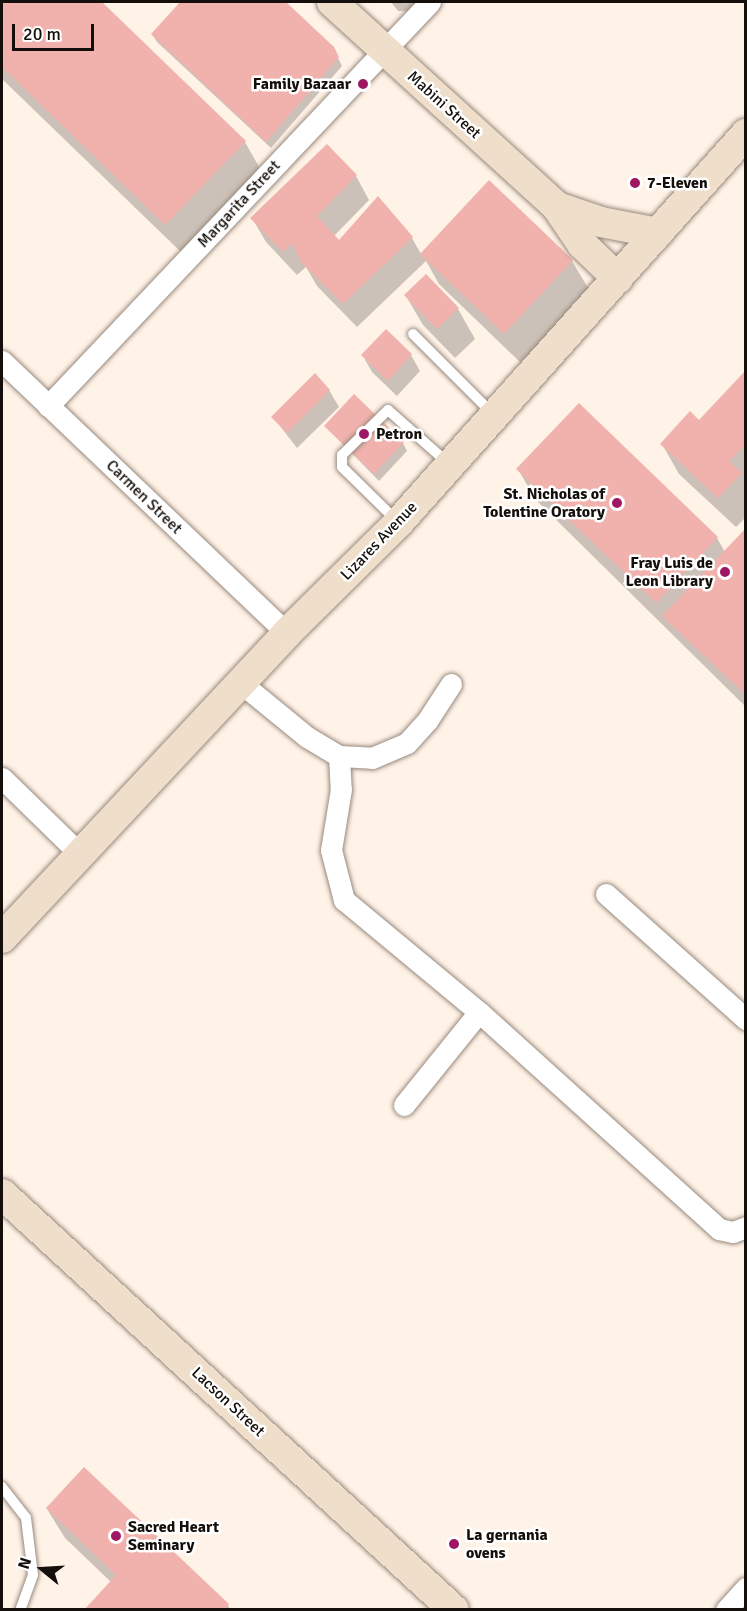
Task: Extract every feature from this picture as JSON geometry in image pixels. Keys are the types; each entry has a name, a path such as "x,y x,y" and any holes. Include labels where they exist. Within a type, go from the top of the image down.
{"main road":[{"name":"Mabini Street","path":"332,2 557,207 582,244 618,279"},
{"name":"Lizares Avenue","path":"2,938 287,633 399,522 746,134"},
{"name":"Mabini Street","path":"557,207 601,222 658,233"},
{"name":"Lacson Street","path":"2,1194 454,1610"}],"street":[{"name":"Margarita Street","path":"48,406 430,2"},
{"name":"Carmen Street","path":"2,362 287,633"},
{"path":"241,684 307,737 339,756 372,758 406,743 427,721 451,684"},
{"path":"339,756 341,789 331,849 344,900 479,1012 719,1229 733,1232 746,1227"},
{"path":"2,778 80,854"},
{"path":"606,894 746,1019"},
{"path":"404,1105 479,1012"},
{"path":"726,1610 746,1588"}],"lane":[{"path":"413,334 495,415"},
{"path":"399,522 342,467 342,455 388,410 451,465"},
{"path":"2,1487 26,1518 33,1575 20,1610"}],"building":[{"path":"2,2 102,2 246,141 165,225 2,67"},
{"path":"180,2 286,2 334,47 339,57 266,142 151,34"},
{"path":"327,144 357,175 317,216 339,240 378,196 413,237 343,304 301,262 292,243 283,252 250,218"},
{"path":"489,180 573,260 504,334 420,254"},
{"path":"426,274 459,308 437,329 404,295"},
{"path":"386,329 412,354 388,381 361,355"},
{"path":"746,370 746,444 729,461 742,473 718,498 660,444 690,411 699,420"},
{"path":"315,373 330,390 287,433 271,417"},
{"name":"Petron","path":"354,394 404,442 374,474 324,426"},
{"name":"St. Nicholas of Tolentine Oratory","path":"579,403 718,537 656,603 516,469"},
{"name":"Fray Luis de Leon Library","path":"746,528 746,695 662,616"},
{"path":"84,1467 229,1604 225,1610 84,1610 116,1575 46,1508"}],"place":[{"name":"Family Bazaar","path":"363,84"},
{"name":"7-Eleven","path":"635,183"},
{"name":"Petron","path":"364,434"},
{"name":"St. Nicholas of Tolentine Oratory","path":"617,503"},
{"name":"Fray Luis de Leon Library","path":"725,572"},
{"name":"Sacred Heart Seminary","path":"116,1536"},
{"name":"La gernania ovens","path":"454,1544"}]}
